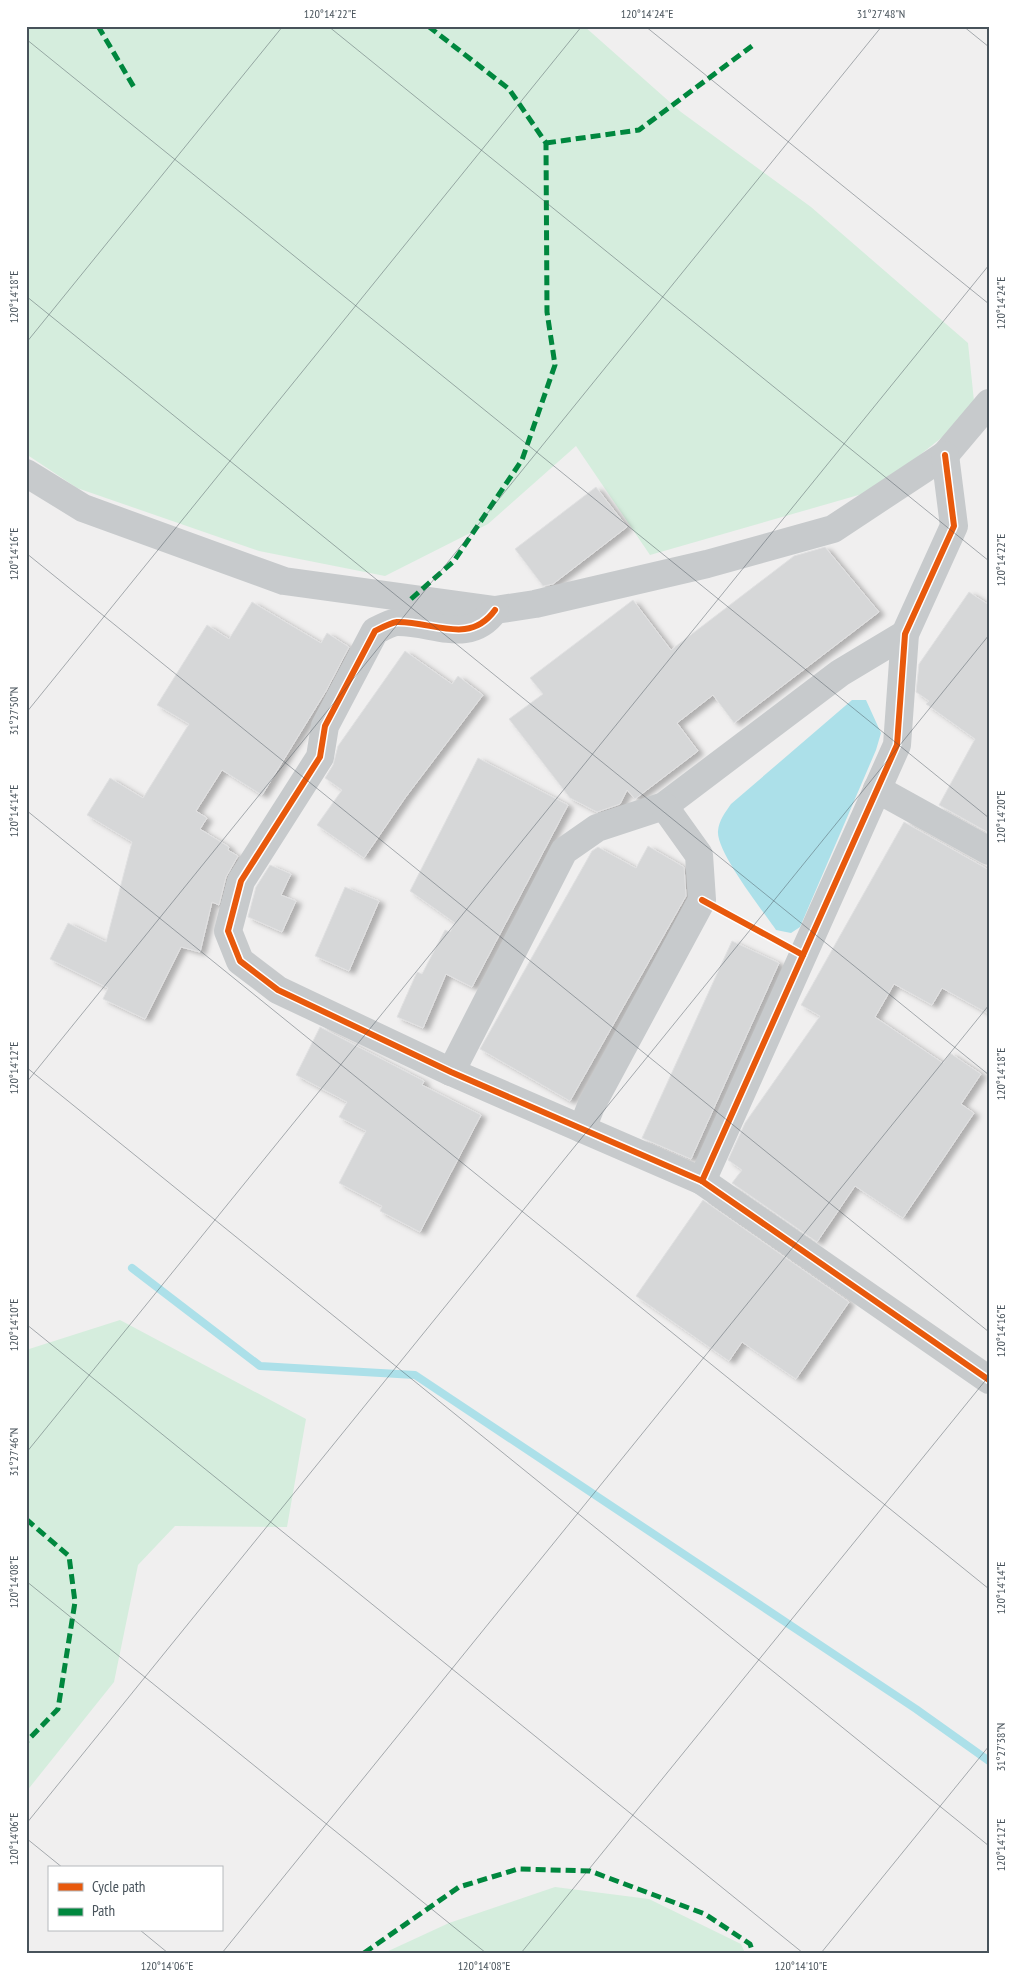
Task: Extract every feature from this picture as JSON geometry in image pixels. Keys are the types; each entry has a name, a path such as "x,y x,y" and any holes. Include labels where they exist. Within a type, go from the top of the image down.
{"street":[{"path":"26,473 83,508 284,581 495,610 535,604 707,564 833,530 945,455 989,403"},
{"path":"702,1181 897,745 905,634 954,526 945,455"},
{"path":"495,610 486,622 469,631 395,622 375,630 325,726 320,757 241,880 228,931 240,961 278,990 451,1072 702,1181 989,1380"},
{"path":"451,1072 564,851 597,828 664,806 840,673 905,634"},
{"path":"877,789 989,851"},
{"path":"582,1129 591,1106 702,900 699,855 664,806"}],"green space":[{"path":"26,26 584,26 681,112 811,207 968,343 975,411 876,490 650,555 576,446 488,524 385,576 259,551 77,488 26,454"},
{"path":"120,1320 306,1419 287,1527 175,1526 138,1565 114,1682 26,1792 26,1350"},
{"path":"555,1887 649,1899 741,1944 745,1953 384,1953 449,1923"}],"water":[{"path":"852,700 866,700 881,733 876,750 800,927 791,933 776,930 741,881 724,853 719,841 718,831 720,823 731,804"}],"building":[{"path":"596,487 627,527 553,584 543,586 515,549"},
{"path":"825,547 879,612 734,723 713,695 677,723 698,751 635,799 627,790 620,804 597,812 570,798 509,719 543,694 530,678 633,600 671,650 794,556"},
{"path":"969,592 989,605 989,833 939,805 975,739 926,704 929,701 916,692 919,664"},
{"path":"252,602 321,643 327,633 349,647 326,691 262,795 222,770 196,811 207,818 200,829 229,847 228,850 238,856 226,877 219,905 212,902 200,952 181,947 145,1019 103,999 108,988 50,959 68,923 106,942 132,842 87,815 110,778 143,798 189,724 157,705 207,625 229,639"},
{"path":"405,651 452,684 458,676 483,695 405,798 364,858 317,825 342,790 325,778 333,765 338,746"},
{"path":"478,758 568,805 472,987 446,974 423,1028 397,1017 417,972 422,974 445,930 450,932 455,923 410,891"},
{"path":"904,822 989,870 989,1014 942,988 932,1005 894,984 875,1017 943,1063 950,1053 981,1074 961,1104 974,1113 903,1218 855,1186 817,1242 732,1183 742,1170 728,1160 745,1123 820,1016 801,1005"},
{"path":"648,846 684,867 686,896 570,1101 480,1049 592,851 598,847 636,868"},
{"path":"270,865 291,874 281,895 296,901 282,932 248,917 256,887"},
{"path":"345,887 379,901 349,971 315,956"},
{"path":"732,941 779,963 691,1159 642,1138"},
{"path":"320,1027 424,1081 422,1085 481,1115 420,1232 380,1211 382,1206 339,1183 366,1131 339,1117 347,1102 296,1075"},
{"path":"703,1200 849,1302 796,1379 742,1342 729,1361 636,1296"}],"waterway":[{"path":"132,1268 260,1366 415,1375 916,1709 989,1761"}],"marked path":[{"path":"98,26 135,89"},
{"path":"411,599 454,561 522,460 555,365 547,312 546,143 509,89 428,26"},
{"path":"546,143 639,130 752,46"},
{"path":"26,1519 69,1556 75,1602 58,1709 26,1742"},
{"path":"364,1953 459,1887 518,1869 590,1871 705,1914 750,1944 753,1953"}],"cycle path":[{"path":"495,610 485,621 474,627 450,629 397,622 375,631 325,726 320,757 241,881 228,931 240,961 278,990 451,1072 702,1181 897,745 905,634 954,526 945,455"},
{"path":"702,900 803,955"},
{"path":"702,1181 989,1380"}]}
